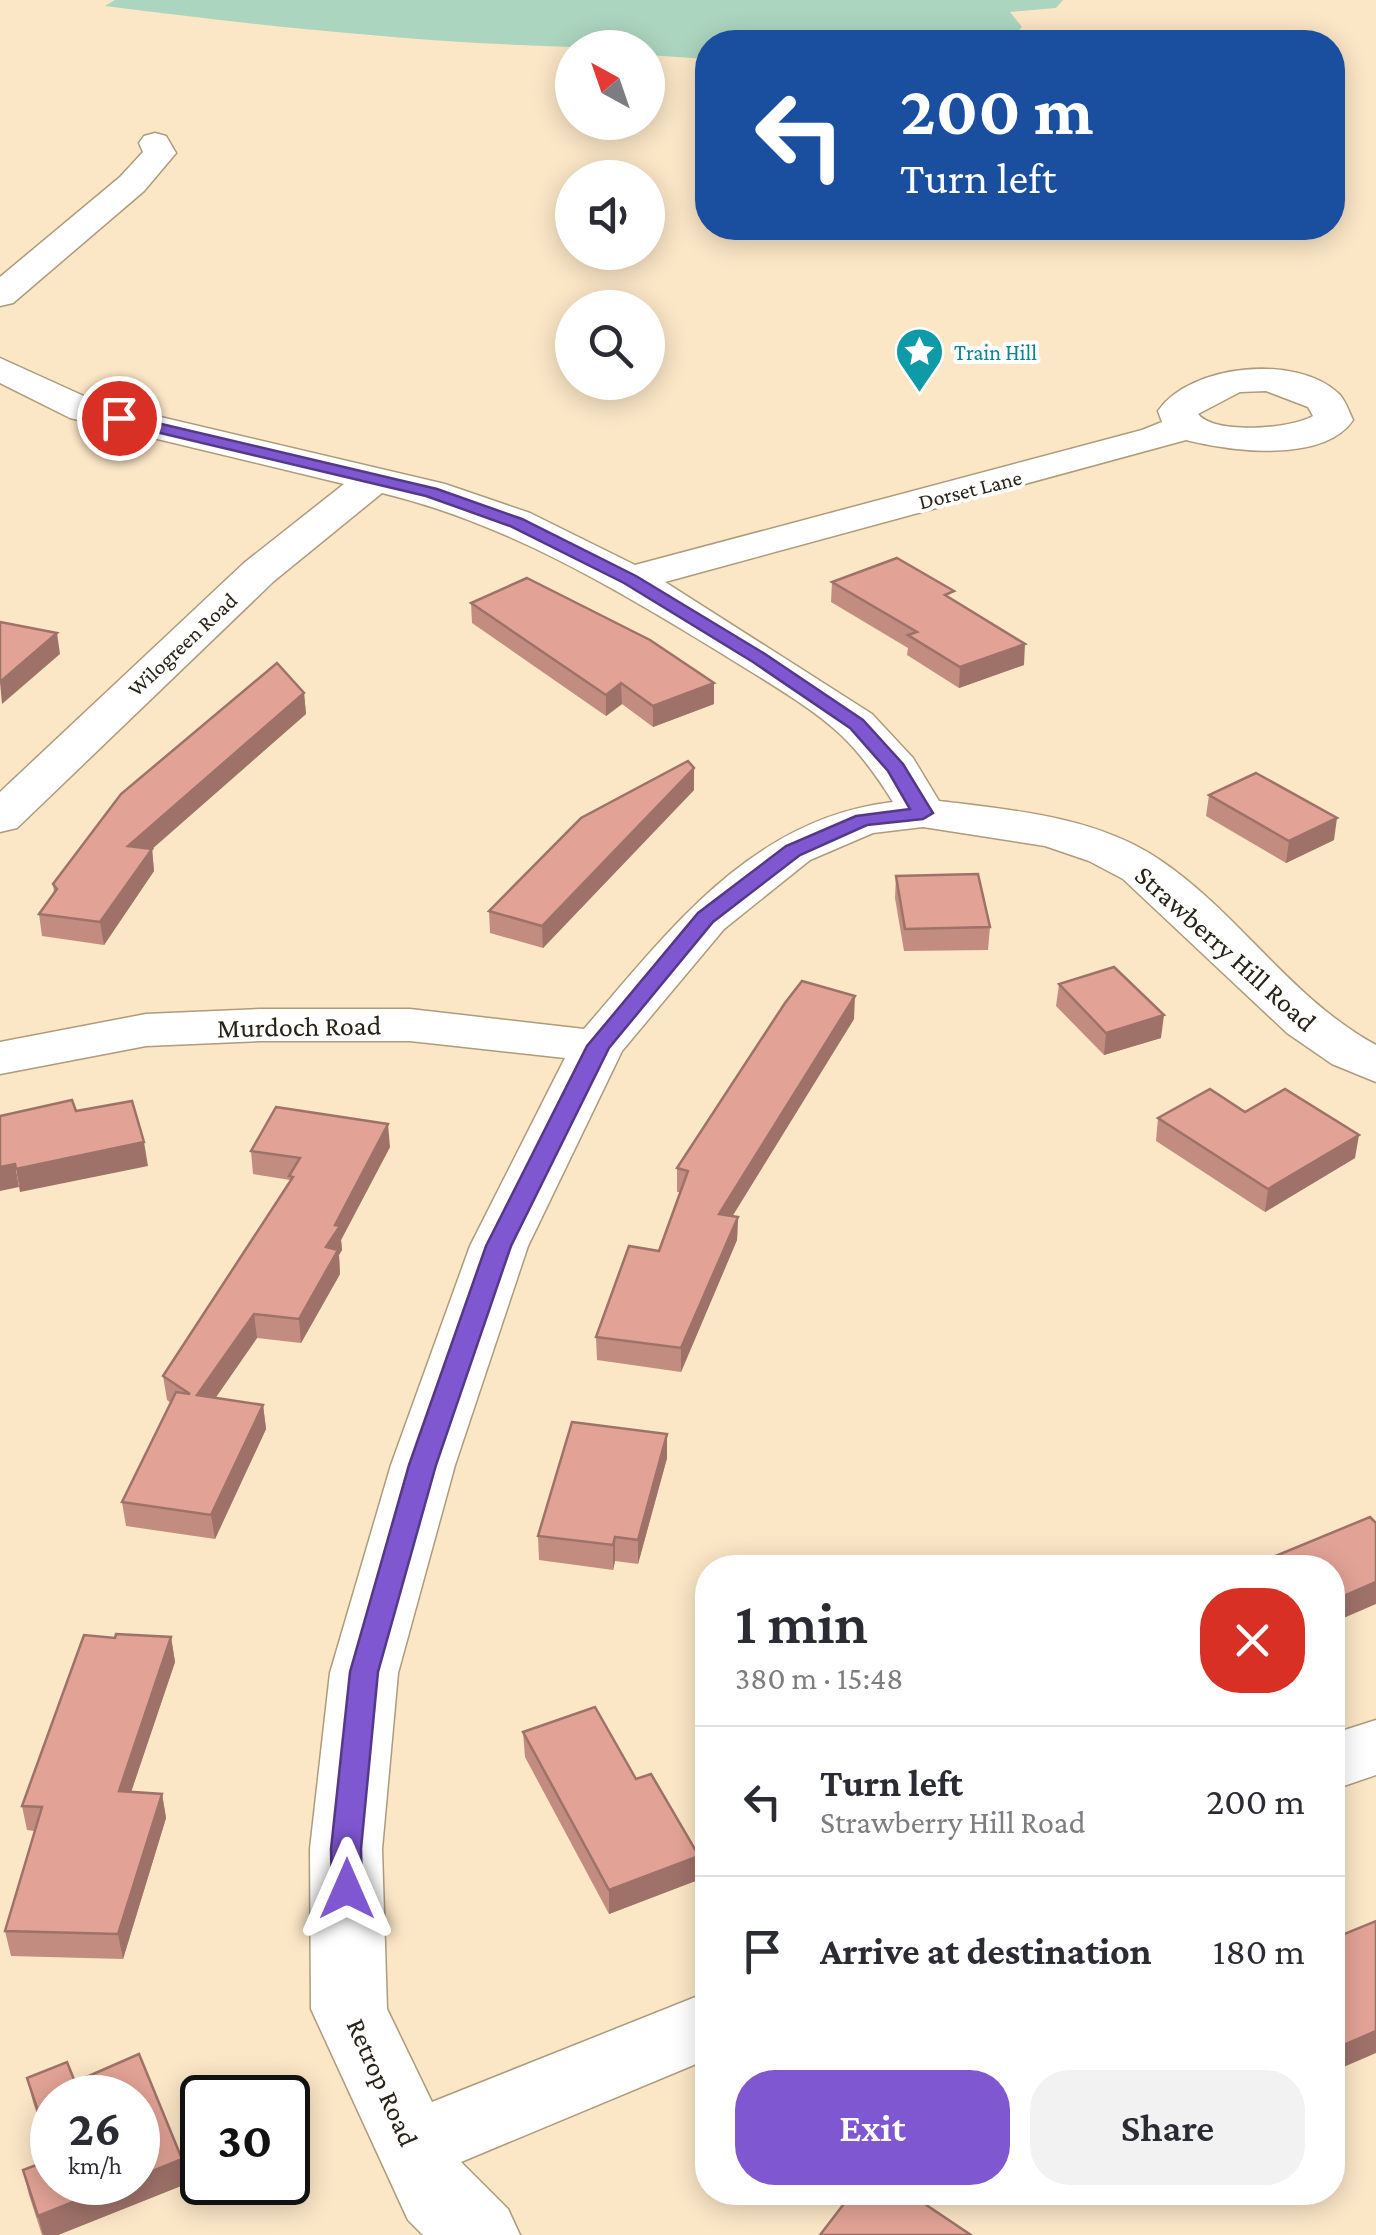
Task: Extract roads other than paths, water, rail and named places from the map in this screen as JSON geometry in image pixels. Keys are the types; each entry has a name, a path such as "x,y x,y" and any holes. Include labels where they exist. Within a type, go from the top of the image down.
{"street":[{"path":"0,295 86,225 160,154 156,143"},
{"path":"0,369 84,410 431,493 516,522 630,579 759,658 856,724 896,768 923,813"},
{"path":"1249,379 1305,389 1324,400 1334,420 1320,430 1254,440 1211,436 1184,427 1177,412 1214,385 1249,379"},
{"name":"Dorset Lane","path":"630,579 1047,470 1184,427"},
{"name":"Wilogreen Road","path":"0,818 259,572 374,481"},
{"name":"Retrop Road","path":"478,2235 436,2194 350,2009 346,1849 364,1672 422,1465 498,1246 598,1046 706,918 793,850 863,820 923,813"},
{"name":"Strawberry Hill Road","path":"923,813 1016,825 1084,841 1133,864 1179,901 1302,1021 1376,1066"},
{"name":"Murdoch Road","path":"0,1058 146,1030 260,1026 410,1025 598,1046"},
{"path":"1345,1758 1376,1747"},
{"path":"411,2147 695,2029"}],"place":[{"name":"Train Hill","path":"919,394"}]}
